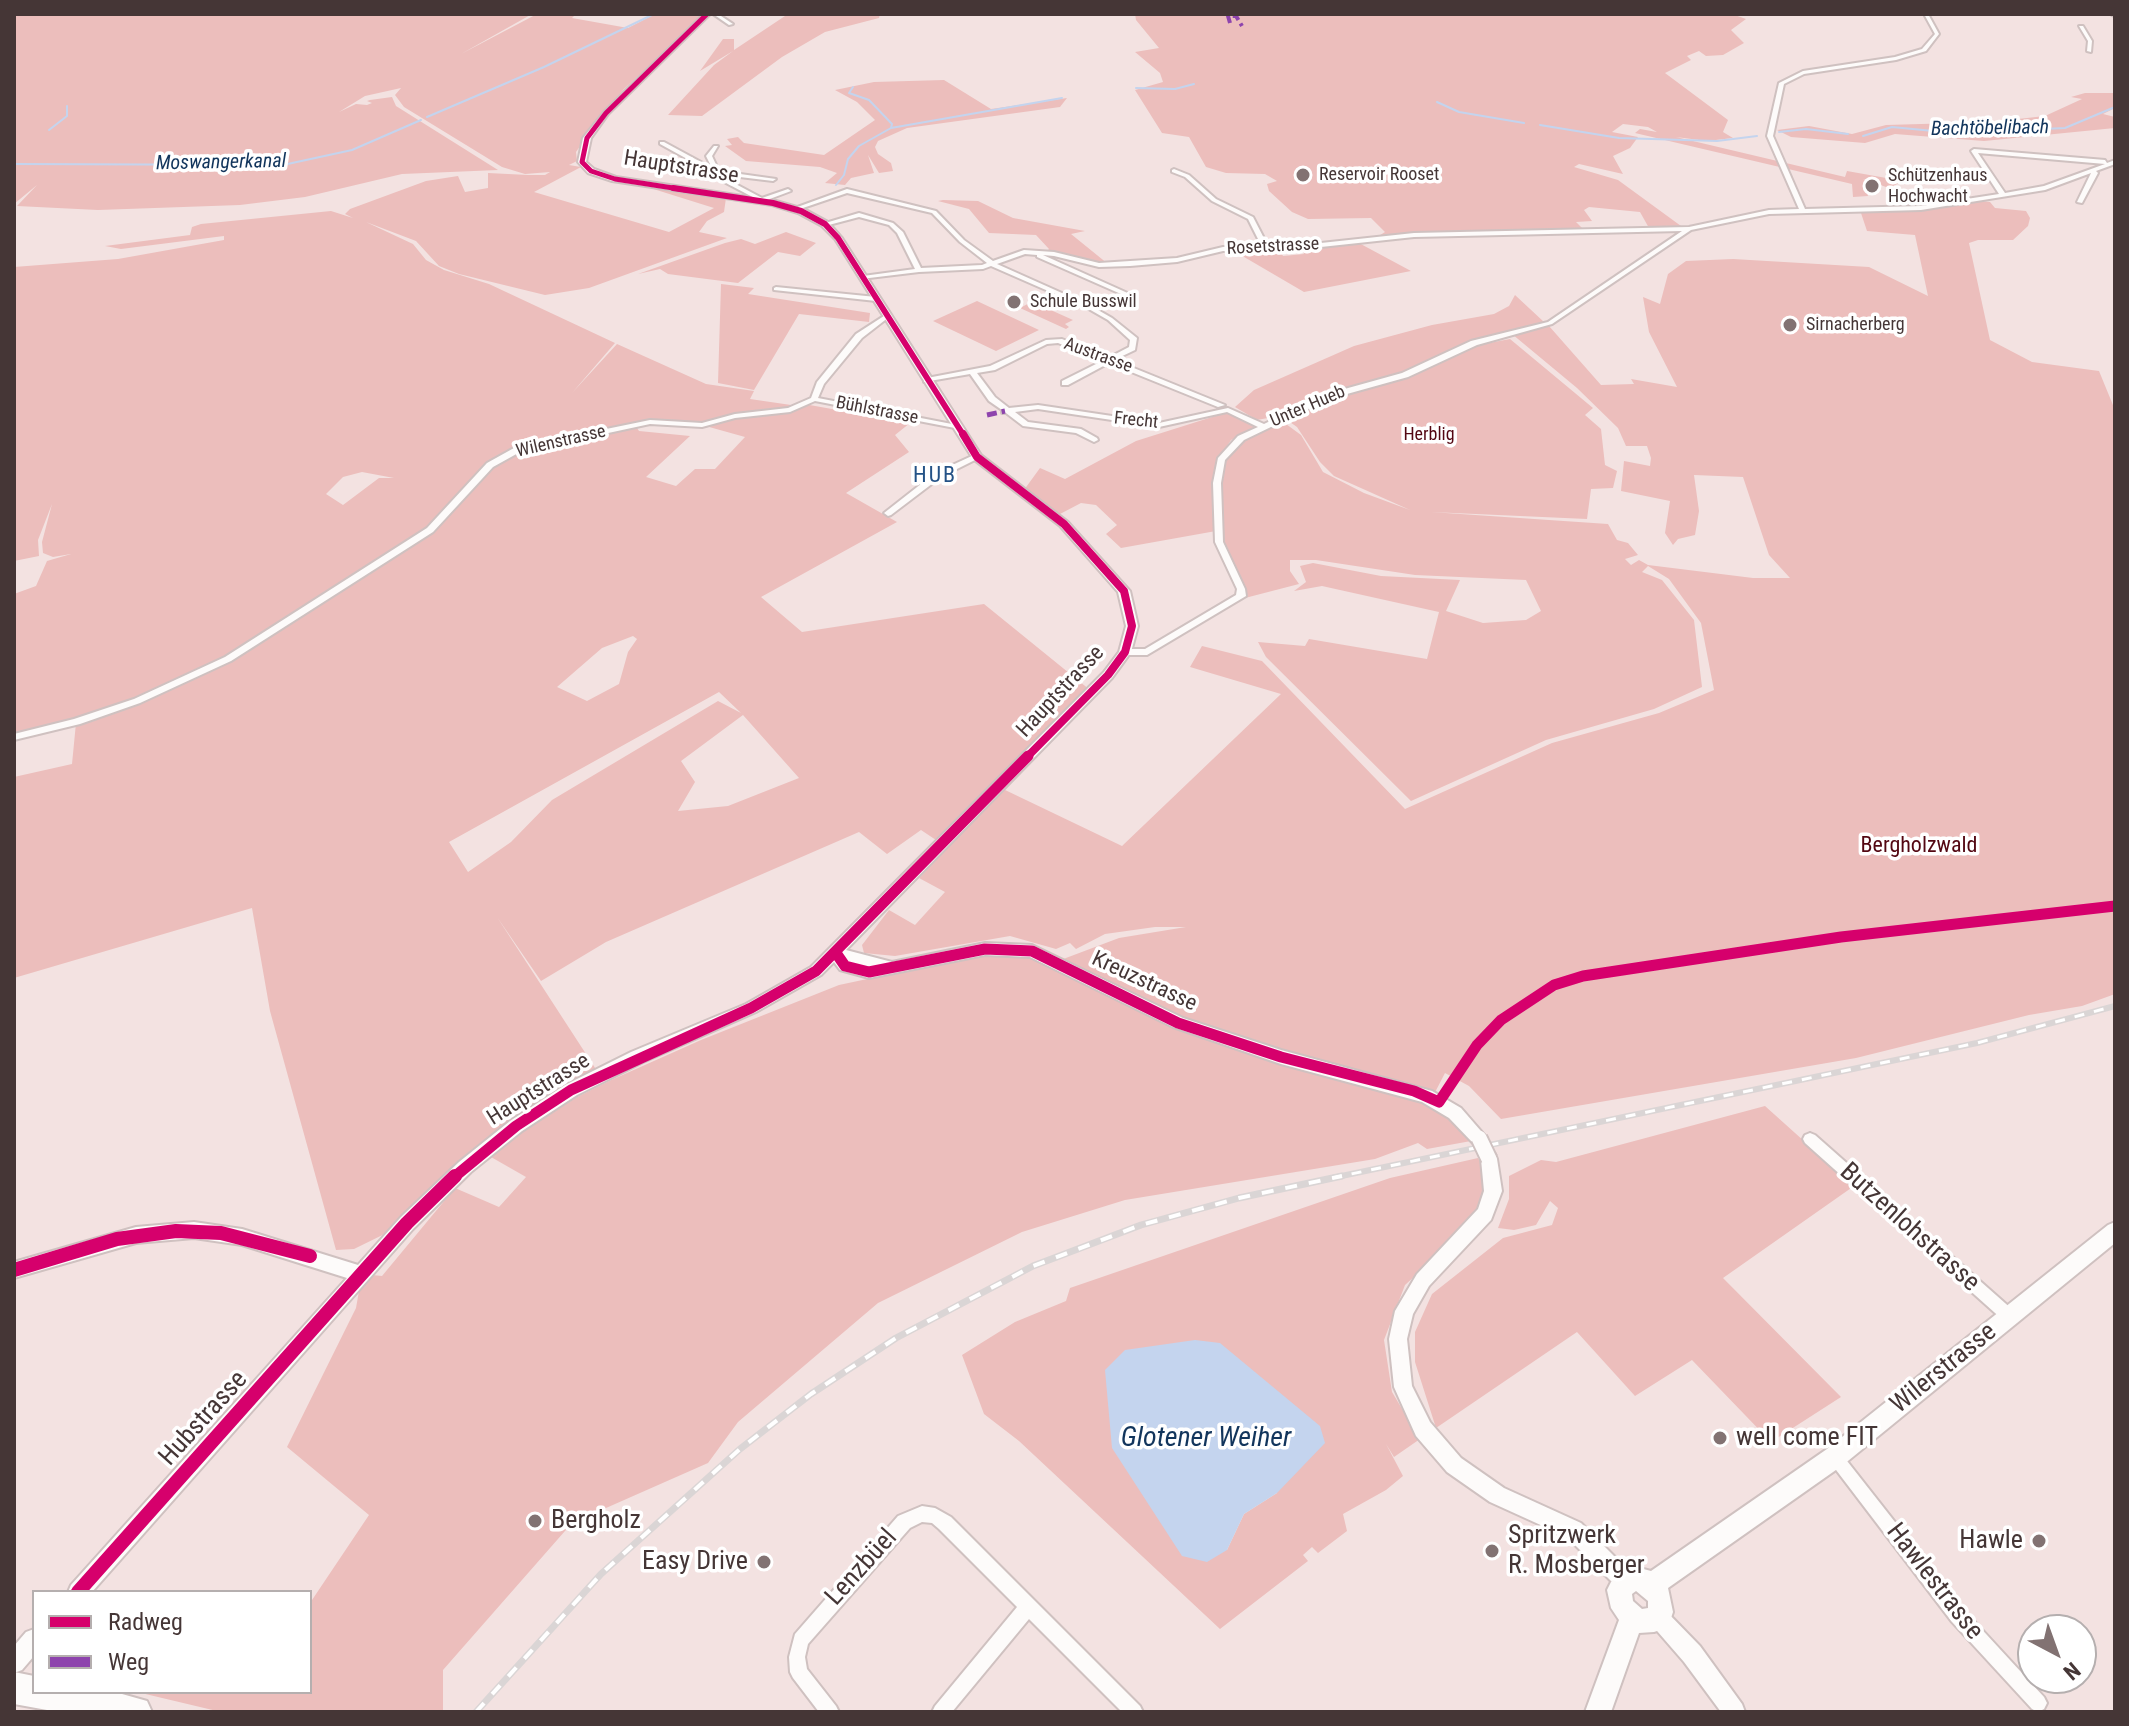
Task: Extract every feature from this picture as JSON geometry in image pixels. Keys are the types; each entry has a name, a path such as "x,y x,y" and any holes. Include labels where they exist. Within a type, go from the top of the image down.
{"highway":[{"path":"45,1694 136,1712"}],"main road":[{"name":"Wilerstrasse","path":"1651,1585 1835,1457 2115,1231"},
{"path":"1636,1578 1651,1585 1661,1601 1658,1617 1649,1623 1632,1618 1623,1608 1619,1595 1625,1581 1636,1578"},
{"path":"1598,1712 1632,1618"}],"street":[{"name":"Hauptstrasse","path":"362,1274 436,1194 492,1143 539,1110 599,1074 780,994 809,976 836,953 1108,675 1125,652 1132,615 1124,591 1115,578 1053,514 1002,479 977,457 825,224 795,209 765,200 627,182 598,174 582,162 587,138 606,113 707,14"},
{"path":"715,14 731,24"},
{"path":"1802,210 1770,136 1782,83 1803,73 1896,58 1924,50 1937,34 1926,14"},
{"path":"2081,27 2090,41 2089,51"},
{"path":"662,143 765,200 788,191"},
{"path":"716,147 709,156 718,174"},
{"path":"2003,195 1974,151 2112,162"},
{"path":"1689,229 1769,212 1921,208 2059,184 2112,162"},
{"path":"2080,202 2095,173 2092,170"},
{"path":"1174,171 1187,176 1214,200 1251,218 1265,247"},
{"path":"718,174 773,179"},
{"path":"795,209 847,191 927,209 939,214 962,241 992,264 1089,307 1124,329 1134,340 1134,345 1065,383"},
{"path":"825,224 859,215 893,225 919,270"},
{"name":"Rosetstrasse","path":"863,278 992,264 1032,252 1108,265 1155,262 1216,250 1293,248 1414,235 1689,229"},
{"name":"Unter Hueb","path":"1125,652 1147,652 1241,596 1241,589 1219,542 1218,468 1232,445 1263,426 1326,397 1405,375 1474,343 1550,323 1689,229"},
{"path":"1032,252 1130,296"},
{"path":"776,289 876,299"},
{"name":"Bühlstrasse","path":"887,316 859,336 820,384 814,399 957,427"},
{"name":"Austrasse","path":"927,380 996,366 1052,341 1070,343 1221,405"},
{"path":"972,372 1005,411 1026,424 1078,431 1094,440"},
{"path":"1030,406 1039,397"},
{"name":"Wilenstrasse","path":"14,737 76,722 172,687 228,659 430,530 490,465 517,450 650,422 702,425 735,416 790,410 814,399"},
{"name":"Frecht","path":"1005,411 1030,406 1159,425 1228,410 1263,426"},
{"path":"888,513 938,475 977,457"},
{"name":"Kreuzstrasse","path":"836,953 845,966 855,970 878,971 985,949 1032,951 1178,1023 1281,1057 1426,1096 1455,1113 1479,1138 1489,1159 1493,1191 1485,1214 1462,1243 1423,1280 1404,1311 1398,1339 1403,1387 1423,1429 1454,1465 1497,1495 1574,1530 1597,1549 1625,1581"},
{"name":"Butzenlohstrasse","path":"1810,1139 2009,1316"},
{"path":"14,1270 127,1237 194,1230 242,1237 362,1274"},
{"name":"Hubstrasse","path":"80,1590 362,1274"},
{"name":"Hawlestrasse","path":"1835,1457 1958,1616 2038,1703"},
{"name":"Lenzbüel","path":"830,1712 799,1672 797,1657 801,1640 810,1626 910,1518 929,1514 940,1519 1134,1712"},
{"path":"941,1712 1028,1607"},
{"path":"1658,1617 1692,1654 1734,1712"},
{"path":"14,1662 32,1642"}],"green space":[{"path":"14,14 532,14 461,54 537,14 576,14 572,18 628,28 655,14 706,14 624,89 601,116 576,152 577,161 569,165 581,167 534,192 669,232 714,208 647,187 726,198 724,212 707,221 699,232 727,238 589,288 545,295 459,274 439,266 416,241 366,222 413,244 426,260 444,270 489,284 615,343 572,393 617,344 706,384 754,391 750,399 791,405 790,409 804,404 910,423 895,435 909,452 846,493 897,522 761,597 802,632 984,604 1090,690 942,844 921,830 887,854 859,832 606,942 541,981 497,917 599,1074 539,1110 407,1223 354,1249 336,1250 270,1011 252,908 14,978 14,777 72,764 76,723 14,737 14,594 36,586 47,561 71,554 53,557 43,553 42,542 52,504 38,540 39,556 14,561 14,267 118,259 224,240 224,236 121,249 105,246 190,235 192,227 201,224 331,211 353,218 345,214 350,209 426,181 458,176 465,192 488,188 488,173 545,175 550,172 525,174 502,167 404,107 395,95 401,88 365,96 339,112 356,104 372,103 367,101 370,100 392,97 396,106 498,170 402,174 305,197 240,205 98,210 17,206 37,185 14,204","holes":["635,425 702,425 745,437 715,469 695,469 676,486 646,477 690,436 639,431","362,472 394,478 379,478 343,505 326,494 343,477","633,636 637,639 628,652 619,684 587,701 557,687 602,648","719,692 741,713 718,701 552,800 511,842 468,872 449,842","743,715 799,778 728,806 678,811 695,782 681,761"]},
{"path":"788,14 880,14 879,18 825,32 782,57 702,116 668,115 714,65 733,51 700,71 723,39 734,39 734,50"},
{"path":"1135,14 1732,14 1746,19 1731,30 1744,43 1723,55 1706,56 1699,51 1687,56 1691,60 1665,73 1728,120 1723,132 1733,138 1707,141 1676,137 1845,177 1847,171 1903,181 1889,188 1863,179 1869,183 1865,187 1868,196 1853,197 1852,184 1635,133 1640,129 1657,132 1648,127 1623,124 1612,132 1638,137 1630,148 1613,156 1623,174 1579,164 1574,167 1618,180 1681,226 1649,228 1640,212 1589,207 1584,210 1592,221 1576,222 1584,230 1430,232 1377,237 1385,232 1371,218 1308,219 1292,212 1269,191 1267,184 1277,181 1265,174 1226,173 1206,167 1189,137 1162,133 1135,90 1163,82 1160,73 1135,52 1159,48 1136,20"},
{"path":"944,80 991,109 1067,98 1060,107 907,128 878,141 875,147 878,154 891,163 893,171 879,173 868,155 874,173 851,178 845,185 825,183 837,173 820,167 746,161 725,146 732,145 727,139 738,137 744,143 824,155 875,120 857,102 835,90 874,82"},
{"path":"2085,93 2115,93 2115,108 2103,114 2115,117 2115,128 1984,141 1895,134 1865,143 1791,137 1777,130 1809,126 1852,134 1886,125 1991,122 2045,116 2082,99 2071,97"},
{"path":"938,201 978,201 1013,218 1085,231 1071,234 1108,264 1046,252 1049,249 1036,235 989,233 969,209"},
{"name":"Bergholzwald","path":"1981,201 1990,202 1995,208 2026,211 2030,218 2028,226 2013,240 1969,243 1990,340 2032,362 2099,371 2115,410 2115,994 2082,1006 2029,1015 1856,1058 1501,1119 1469,1086 1445,1073 1430,1102 1471,1141 1427,1149 1418,1143 1375,1159 1125,1200 1022,1232 878,1303 738,1422 708,1463 572,1523 443,1670 443,1712 221,1712 145,1694 312,1694 312,1600 369,1515 287,1447 356,1308 362,1274 382,1276 455,1188 499,1207 526,1177 491,1157 518,1135 577,1097 609,1081 839,985 980,955 1020,954 1050,964 1119,938 1186,927 1155,927 1105,934 1076,949 1070,943 1056,949 1010,936 895,956 864,953 862,945 889,910 915,925 945,892 919,878 1003,789 1122,846 1281,694 1190,667 1202,646 1262,661 1405,809 1552,743 1659,713 1714,690 1701,623 1669,579 1648,566 1642,572 1662,580 1694,620 1702,687 1654,709 1546,740 1411,801 1266,657 1258,642 1305,646 1309,639 1427,659 1439,612 1322,586 1294,591 1306,582 1300,566 1313,563 1381,576 1460,580 1446,611 1483,623 1526,620 1541,611 1526,580 1415,575 1316,560 1290,560 1290,571 1299,584 1245,598 1242,580 1228,560 1222,538 1221,464 1229,451 1256,430 1277,423 1286,424 1301,435 1323,472 1364,493 1410,510 1334,476 1320,462 1297,427 1287,420 1327,399 1398,379 1473,346 1510,339 1593,408 1585,415 1601,429 1605,465 1617,471 1613,488 1591,489 1587,519 1431,512 1608,524 1617,540 1628,543 1638,555 1625,559 1631,565 1639,560 1648,565 1753,578 1790,578 1769,555 1743,477 1694,475 1699,511 1695,535 1678,539 1673,545 1665,533 1670,501 1621,491 1624,461 1650,466 1647,446 1626,446 1618,428 1577,388 1512,334 1549,326 1601,385 1634,384 1631,379 1677,387 1649,332 1643,297 1660,304 1668,274 1686,261 1733,259 1869,267 1928,296 1915,235 1867,231 1861,213 1942,208"},
{"path":"786,232 816,243 800,256 778,252 738,283 668,274 660,269 638,274 725,243 741,239 755,244"},
{"path":"1357,242 1411,271 1304,292 1239,254 1239,249 1279,248 1283,256 1304,254 1301,248"},
{"path":"721,284 754,288 748,294 870,313 869,322 799,314 754,390 718,383"},
{"path":"1515,295 1544,322 1467,343 1401,374 1324,394 1284,415 1257,420 1235,407 1254,390 1354,346 1432,325 1494,314 1509,306"},
{"path":"1037,299 1046,305 1044,307 1073,320 1065,324 1069,327 1066,329 1020,308"},
{"path":"977,301 1039,330 996,351 933,321"},
{"path":"1228,412 1258,427 1231,440 1215,465 1216,531 1121,548 1106,534 1117,525 1096,505 1081,503 1060,514 1024,490 1040,468 1065,479 1136,441"},
{"path":"1765,1106 1854,1186 1723,1278 1841,1397 1771,1442 1692,1360 1635,1396 1577,1332 1436,1428 1415,1362 1415,1332 1432,1294 1503,1238 1552,1225 1558,1208 1550,1201 1536,1225 1514,1230 1498,1228 1509,1199 1509,1176 1541,1160 1556,1162"},
{"path":"1478,1158 1485,1170 1484,1193 1470,1226 1405,1285 1384,1340 1392,1392 1420,1439 1394,1457 1386,1444 1403,1476 1386,1490 1343,1514 1347,1531 1318,1553 1312,1547 1303,1555 1308,1561 1220,1629 1019,1441 984,1414 962,1355 1015,1322 1066,1301 1070,1288 1390,1178","holes":["1195,1340 1277,1493 1244,1514 1227,1550"]}],"water":[{"name":"Glotener Weiher","path":"1195,1340 1220,1343 1320,1426 1325,1443 1277,1493 1244,1514 1227,1550 1207,1562 1182,1556 1112,1448 1105,1370 1125,1350"}],"waterway":[{"name":"Moswangerkanal","path":"427,117 544,67 654,14"},
{"path":"1136,88 1175,89 1194,84"},
{"path":"853,87 849,93 869,100 892,124 891,128"},
{"path":"891,128 1062,98"},
{"name":"Bachtöbelibach","path":"1437,102 1459,112 1524,123"},
{"path":"49,130 67,116 67,106"},
{"name":"Bachtöbelibach","path":"1863,136 1892,127 1954,133 2065,128 2115,107"},
{"name":"Moswangerkanal","path":"14,164 283,165 352,150 421,120"},
{"name":"Bachtöbelibach","path":"1540,125 1619,138 1717,141 1757,136"},
{"path":"836,185 844,175 848,159 859,146 891,128"},
{"name":"Bachtöbelibach","path":"1779,132 1806,129 1848,134"}],"railway":[{"path":"1332,1178 1977,1043 2115,1006"},
{"path":"476,1712 601,1574 740,1449 811,1394 896,1338 1033,1266 1141,1225 1239,1198 1342,1176"}],"marked path":[{"path":"1230,23 1228,16 1236,16 1242,26"},
{"path":"987,415 1005,411"}],"cycle path":[{"path":"80,1590 407,1223 465,1167 516,1126 571,1090 637,1057 751,1008 816,971 1108,675 1125,652 1132,626 1124,591 1064,524 977,457 838,238 825,224 801,211 773,203 615,179 591,171 582,162 587,138 606,113 707,14"},
{"path":"836,953 845,966 869,972 985,949 1032,951 1178,1023 1281,1057 1414,1091 1439,1102 1477,1045 1501,1020 1554,985 1583,976 1841,937 2115,906"},
{"path":"14,1270 117,1239 176,1231 221,1233 310,1256"}],"place":[{"name":"Reservoir Rooset","path":"1303,175"},
{"name":"Schützenhaus Hochwacht","path":"1872,186"},
{"name":"Schule Busswil","path":"1014,302"},
{"name":"Sirnacherberg","path":"1790,325"},
{"name":"well come FIT","path":"1720,1438"},
{"name":"Bergholz","path":"535,1521"},
{"name":"Hawle","path":"2039,1541"},
{"name":"Spritzwerk R. Mosberger","path":"1492,1551"},
{"name":"Easy Drive","path":"764,1562"}],"district":[{"name":"HUB","path":"935,476"}],"park label":[{"name":"Herblig","path":"1429,435"}]}
